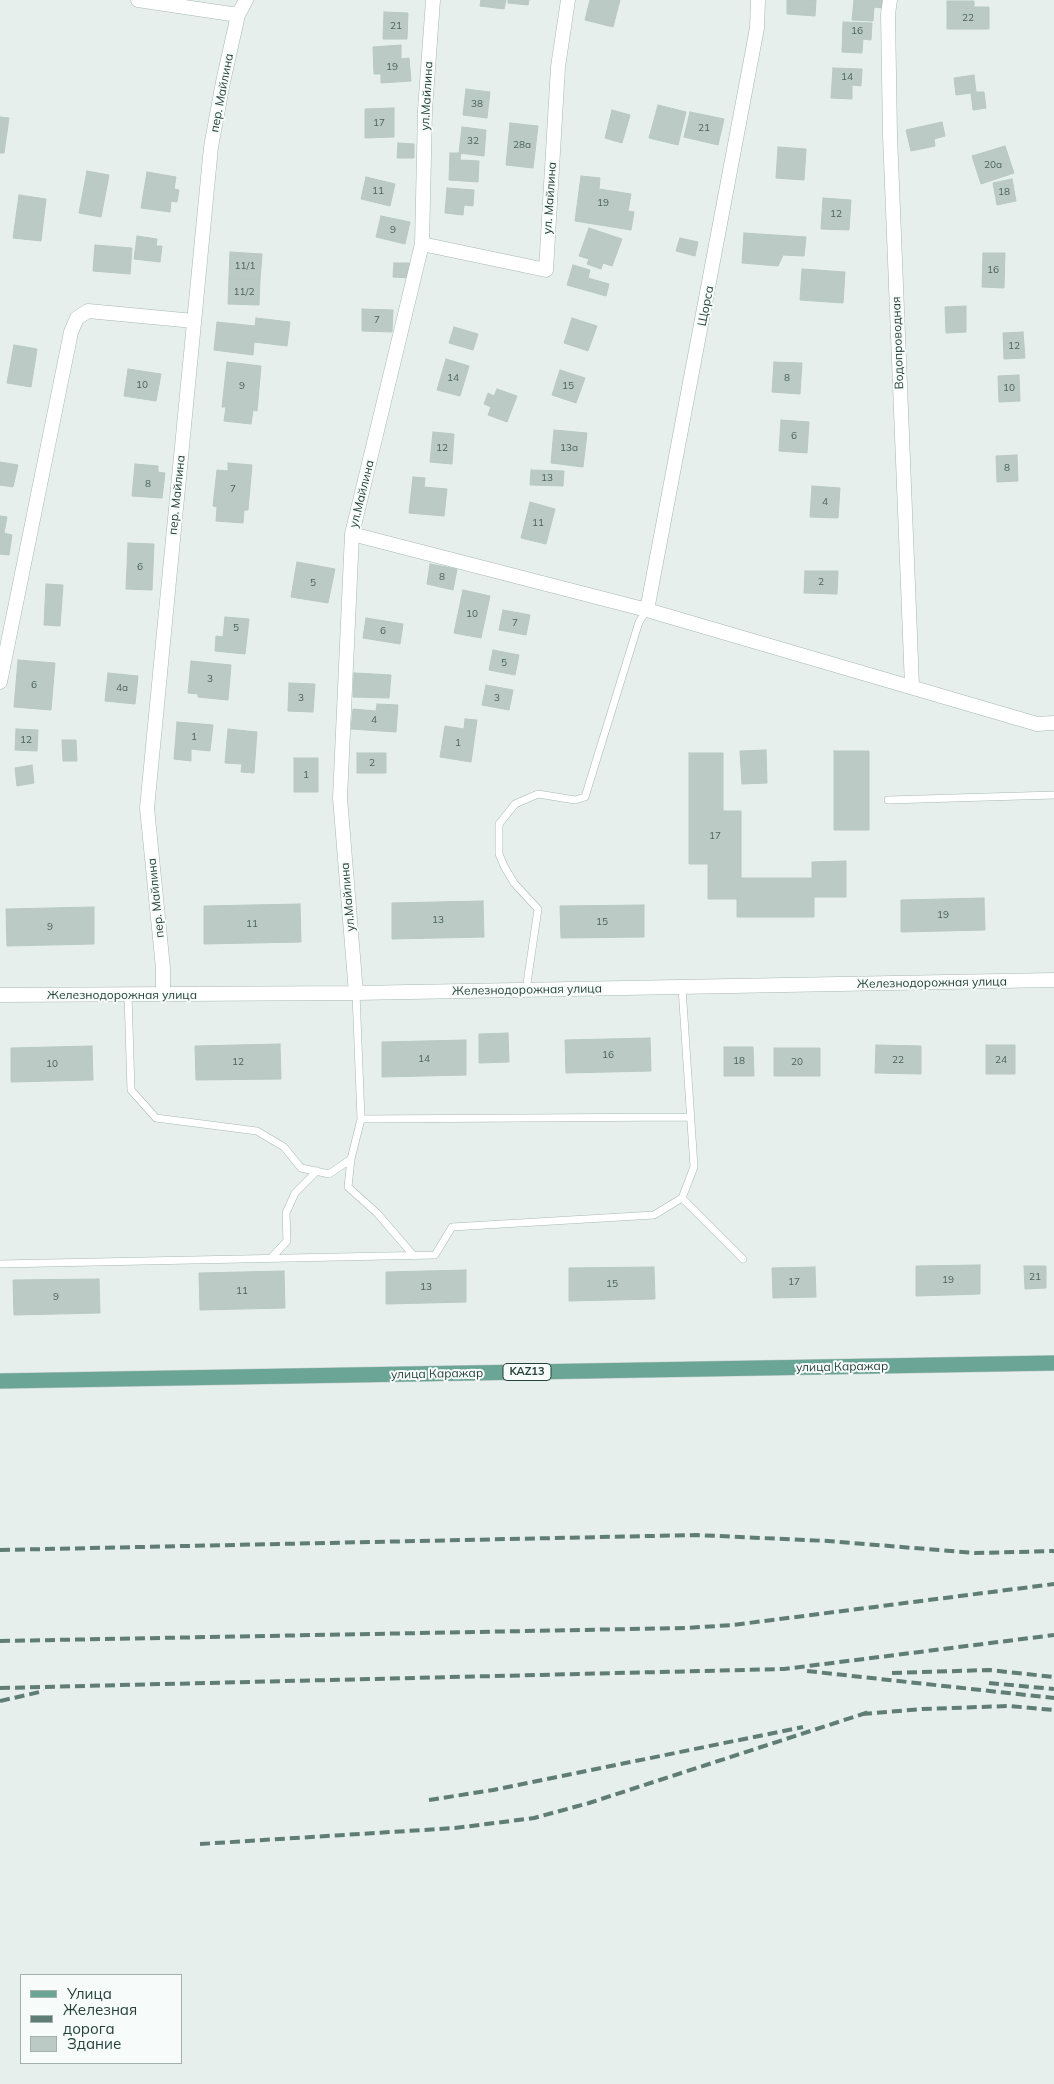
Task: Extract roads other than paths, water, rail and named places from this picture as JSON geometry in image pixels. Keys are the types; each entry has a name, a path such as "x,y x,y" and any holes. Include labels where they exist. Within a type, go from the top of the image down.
{"main road":[{"name":"улица Каражар","path":"0,1381 1054,1363"}],"street":[{"path":"138,0 238,15"},
{"name":"пер. Майлина","path":"163,995 163,968 147,808 211,147 222,82 238,15 246,0"},
{"name":"ул.Майлина","path":"356,993 340,798 352,534 422,244 425,110 433,0"},
{"name":"ул. Майлина","path":"422,244 546,270 558,68 568,0"},
{"name":"Щорса","path":"647,610 757,28 758,0"},
{"name":"Водопроводная","path":"890,0 888,14 890,135 912,686"},
{"path":"0,682 71,332 77,318 88,310 194,321"},
{"path":"352,534 647,610 1038,724 1054,724"},
{"name":"Железнодорожная улица","path":"0,995 356,993 1054,980"}],"lane":[{"path":"526,990 538,909 514,883 504,866 499,854 499,824 515,804 538,794 575,800 585,797 639,622 647,610"},
{"path":"888,800 1054,795"},
{"path":"0,1264 435,1255 452,1226 654,1215 682,1198 694,1167 682,988"},
{"path":"356,993 361,1119 351,1159 348,1187 377,1213 414,1256"},
{"path":"128,995 131,1090 156,1118 256,1131 284,1147 301,1168 329,1174 351,1159"},
{"path":"361,1119 690,1118"},
{"path":"272,1258 287,1241 286,1213 295,1193 317,1171"},
{"path":"682,1198 743,1259"}],"railway":[{"path":"0,1550 696,1535 828,1541 975,1553 1054,1551"},
{"path":"0,1641 685,1628 733,1625 1054,1584"},
{"path":"0,1688 784,1669 1054,1635"},
{"path":"892,1673 989,1670 1054,1677"},
{"path":"807,1671 1054,1698"},
{"path":"989,1683 1054,1689"},
{"path":"0,1701 44,1691"},
{"path":"862,1714 922,1709 1009,1706 1054,1710"},
{"path":"200,1844 455,1828 534,1818 589,1803 869,1712"},
{"path":"429,1800 493,1790 803,1727"}]}
